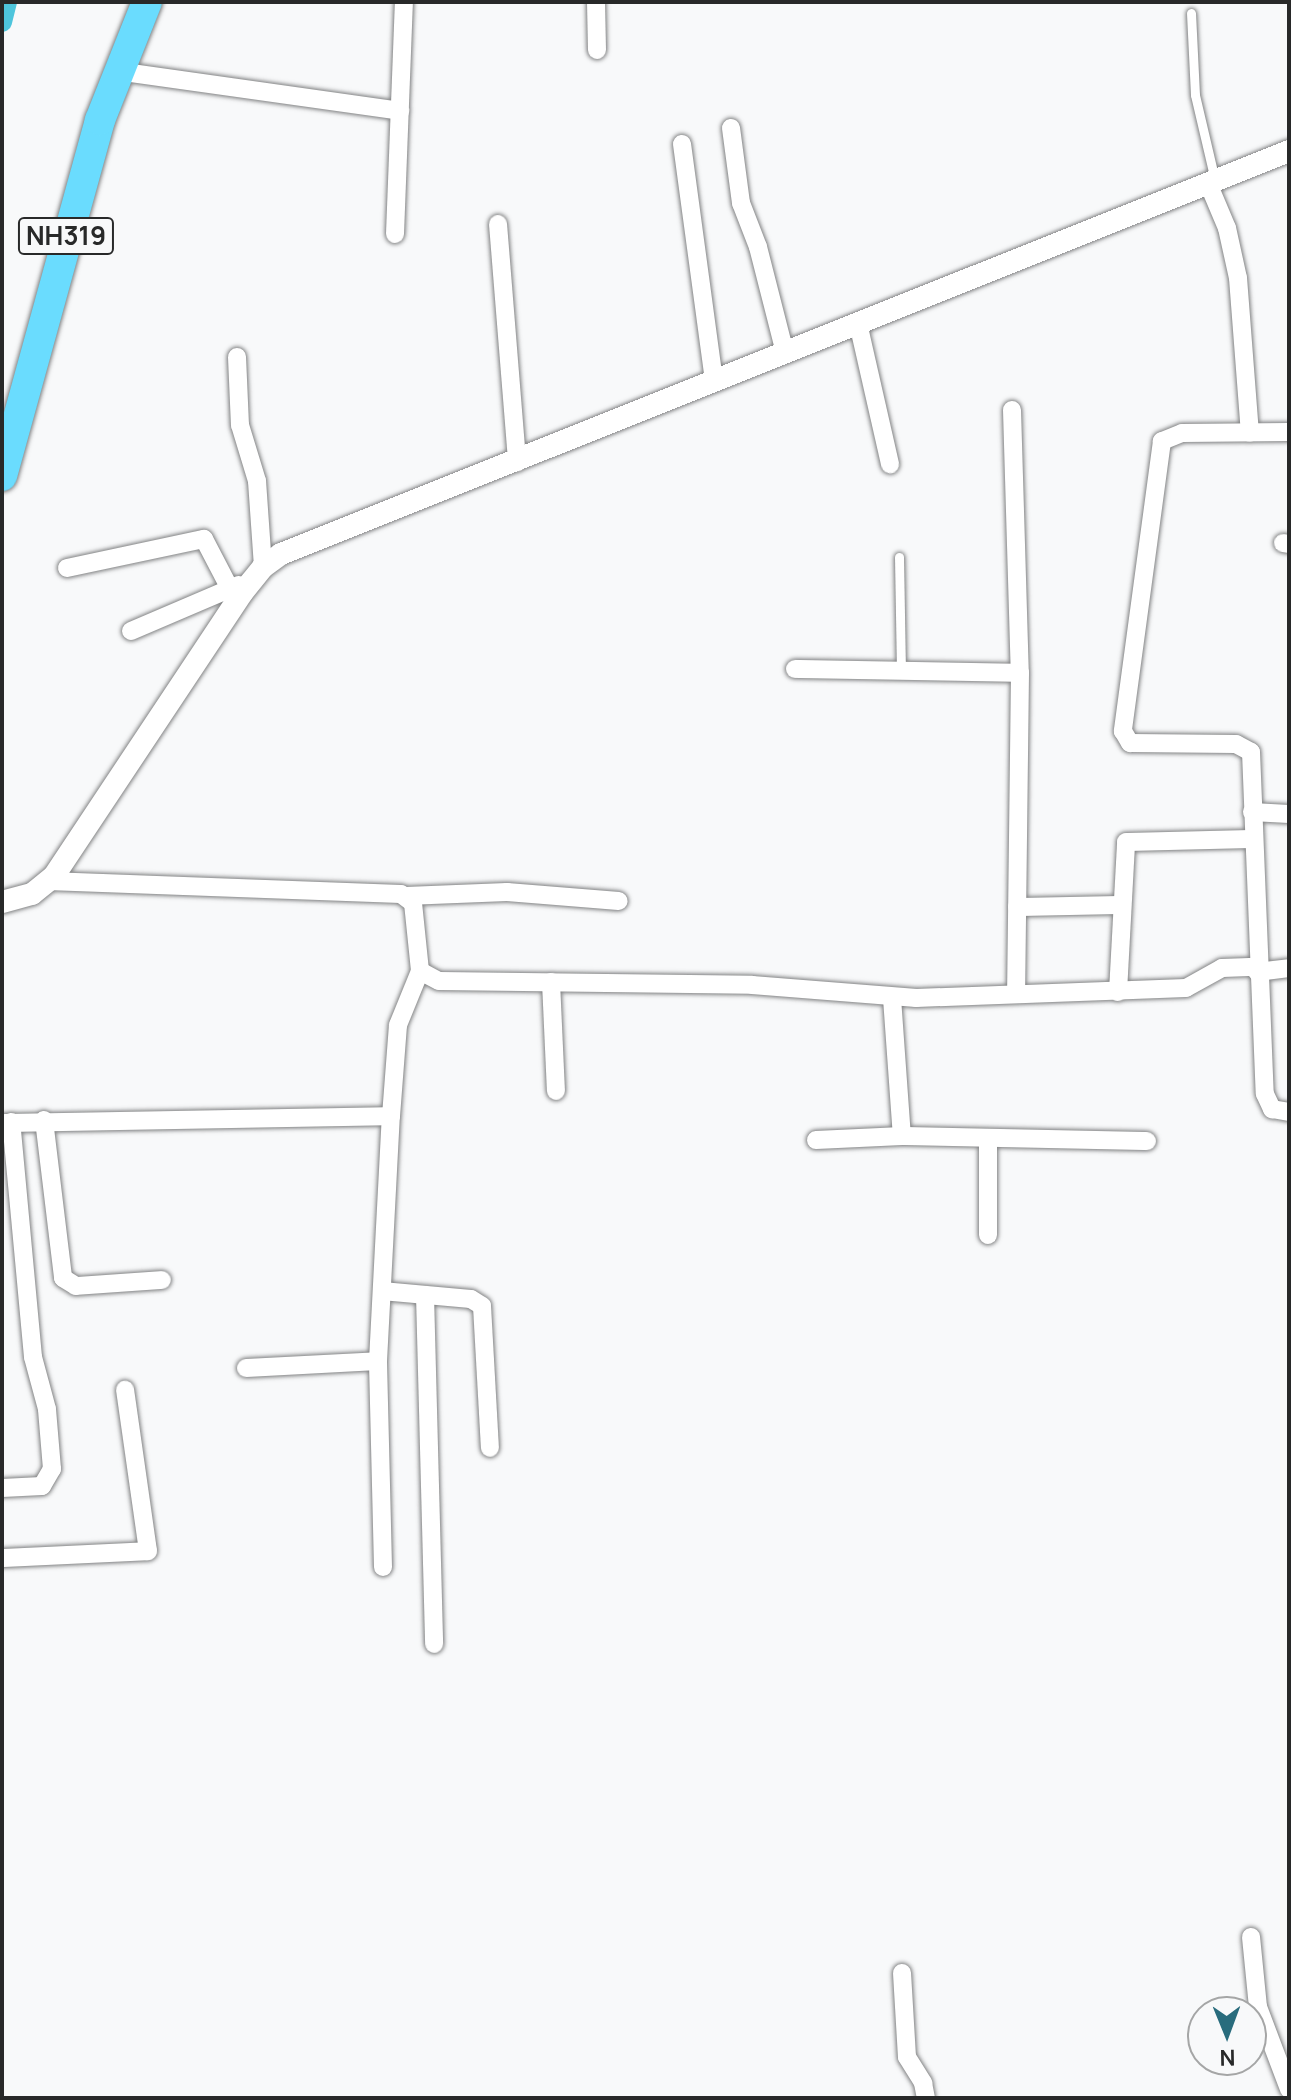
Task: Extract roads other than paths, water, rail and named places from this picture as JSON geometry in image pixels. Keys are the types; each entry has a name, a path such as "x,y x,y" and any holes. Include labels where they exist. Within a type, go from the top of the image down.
{"highway":[{"name":"NH319","path":"2,476 82,179 117,71 147,2"}],"street":[{"path":"395,234 404,2"},
{"path":"596,2 597,50"},
{"path":"117,71 400,111"},
{"path":"731,128 741,203 758,247 785,353"},
{"path":"682,144 714,382"},
{"path":"131,631 248,579 281,554 1289,151"},
{"path":"1212,182 1227,228 1238,278 1250,433"},
{"path":"498,224 517,462"},
{"path":"858,323 890,464"},
{"path":"2,902 32,894 48,881 98,816 248,579 257,481 238,411 237,357"},
{"path":"1012,410 1020,673 1016,991"},
{"path":"1289,432 1172,434 1159,446 1123,731 1130,743 1247,747 1252,755 1256,970 1266,1101 1272,1109 1289,1112"},
{"path":"67,568 204,539 248,579"},
{"path":"795,669 1020,673"},
{"path":"1252,812 1289,814"},
{"path":"1118,992 1128,840 1252,839"},
{"path":"48,881 406,896 507,892 619,901"},
{"path":"383,1567 378,1361 391,1116 398,1025 420,971 414,910 406,896"},
{"path":"1017,907 1122,905"},
{"path":"420,971 439,981 752,985 892,998 1016,991 1118,992 1186,988 1226,966 1256,970 1289,968"},
{"path":"551,982 556,1091"},
{"path":"892,998 902,1136"},
{"path":"2,1488 42,1486 52,1469 47,1409 33,1357 6,1122 44,1120 57,1125 232,1116 391,1116"},
{"path":"44,1120 63,1278 76,1286 162,1280"},
{"path":"816,1140 902,1136 988,1141 1147,1141"},
{"path":"988,1141 988,1235"},
{"path":"382,1291 471,1299 482,1306 490,1448"},
{"path":"425,1295 434,1644"},
{"path":"246,1368 378,1361"},
{"path":"2,1558 148,1551 125,1390"},
{"path":"1251,1937 1258,2007 1289,2089"},
{"path":"902,1973 905,2049 926,2098"}],"lane":[{"path":"1191,13 1195,95 1212,182"},
{"path":"899,557 901,671"}],"waterway":[{"path":"2,22 7,2"}]}
